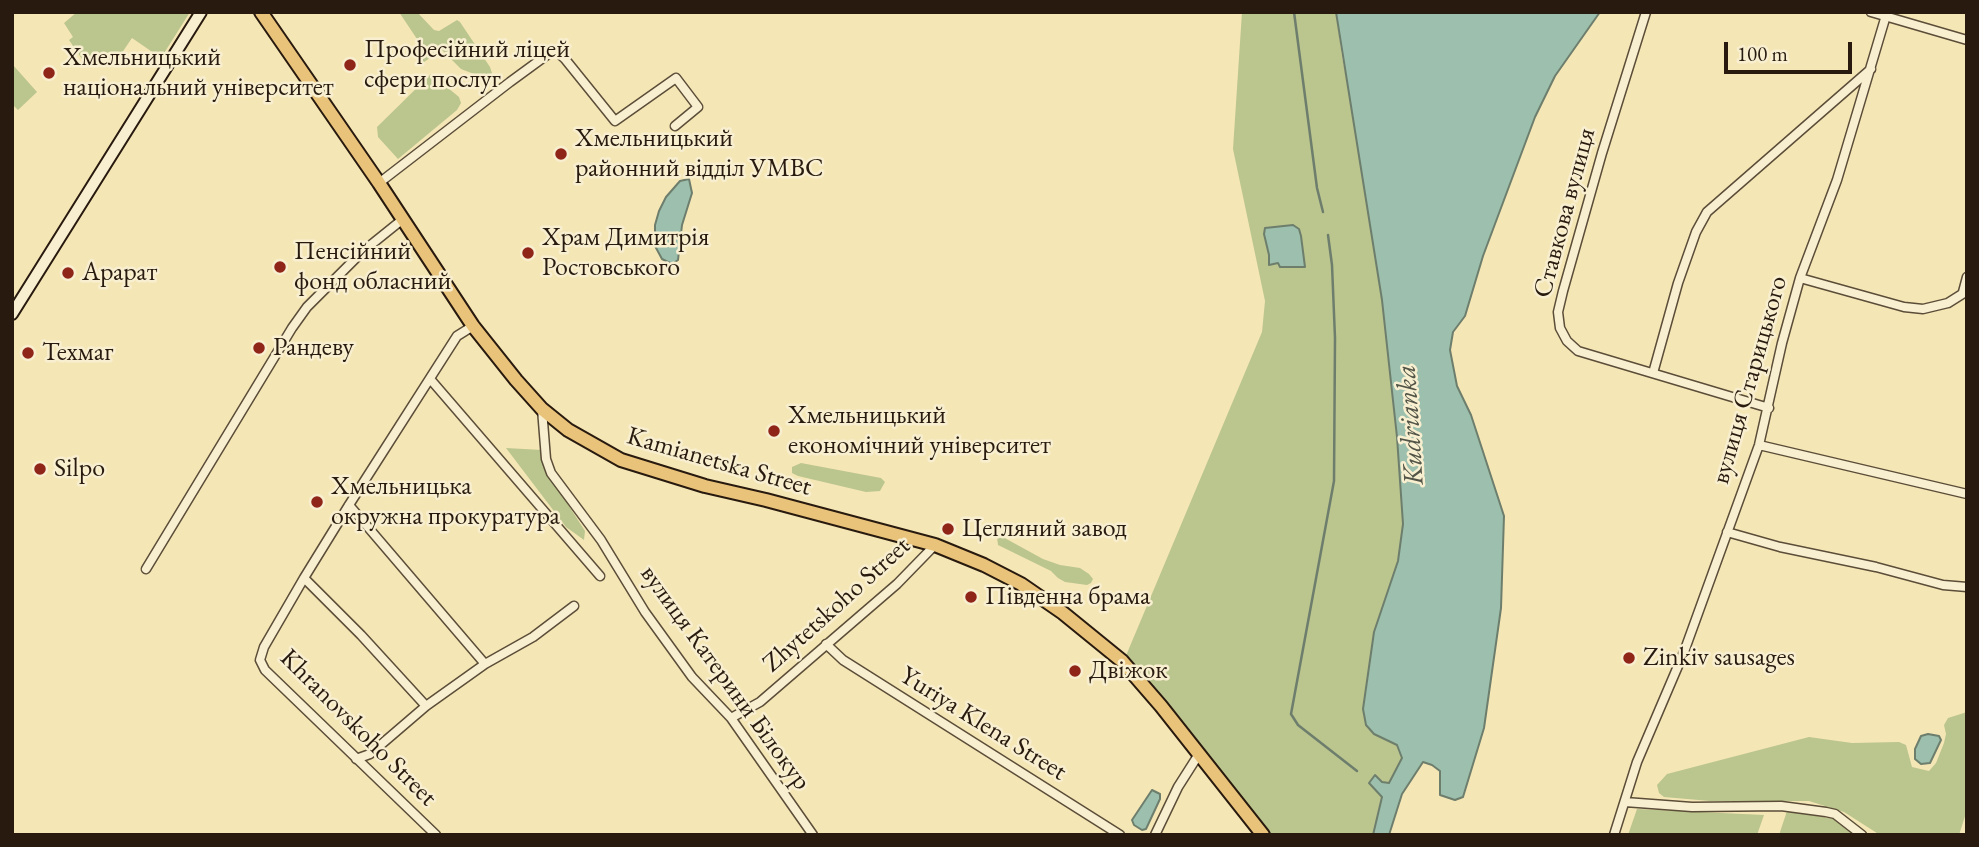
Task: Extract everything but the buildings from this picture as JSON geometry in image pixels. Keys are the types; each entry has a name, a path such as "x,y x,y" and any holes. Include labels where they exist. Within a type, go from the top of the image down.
{"main road":[{"path":"12,314 201,12"},
{"name":"Kamianetska Street","path":"261,12 379,183 473,326 516,380 542,408 568,430 621,460 694,483 935,545 1021,584 1063,613 1122,661 1263,835"}],"street":[{"name":"Ставкова вулиця","path":"1646,12 1602,153 1558,312 1560,328 1567,341 1578,351 1769,408"},
{"path":"1871,12 1887,14 1967,40"},
{"name":"вулиця Старицького","path":"1614,835 1637,762 1684,652 1759,444 1800,278 1837,180 1887,14"},
{"path":"379,183 443,132 551,52 556,51 615,121 676,78 698,107 675,125"},
{"path":"1653,373 1678,283 1696,232 1707,212 1871,69"},
{"path":"1853,85 1860,85 1866,90"},
{"path":"146,569 270,363 307,307 362,252 403,219"},
{"path":"1800,278 1879,301 1923,309 1948,303 1965,291 1967,277"},
{"path":"426,706 304,578 457,335 473,326"},
{"name":"вулиця Катерини Білокур","path":"431,380 600,576"},
{"name":"вулиця Катерини Білокур","path":"542,408 546,459 555,479 601,540 645,611 692,677 731,719 813,835"},
{"path":"1759,444 1967,494"},
{"path":"349,505 485,664"},
{"path":"1727,533 1943,585 1967,587"},
{"name":"Zhytetskoho Street","path":"731,719 760,702 897,584 935,545"},
{"name":"Khranovskoho Street","path":"304,578 264,648 260,660 265,670 436,835"},
{"path":"356,759 370,754 426,706 485,664 533,637 574,606"},
{"name":"Yuriya Klena Street","path":"826,644 843,660 1121,835"},
{"path":"1155,835 1177,790 1199,754"},
{"path":"1625,802 1692,807 1781,806 1826,812 1835,814 1862,835"}],"green space":[{"path":"77,12 190,12 161,58 132,38 117,60 82,59 69,40 73,37 64,23"},
{"path":"399,12 417,12 434,30 439,31 457,20 460,22 490,67 492,80 485,84 474,74 461,69 442,50 424,62 421,60 418,55 421,45"},
{"path":"1242,12 1336,12 1353,111 1382,300 1397,437 1403,524 1398,561 1374,632 1374,734 1397,745 1402,758 1391,781 1382,782 1376,790 1382,797 1373,835 1269,835 1125,658 1262,332 1265,301 1233,149"},
{"path":"13,65 37,92 18,110 12,104"},
{"path":"431,74 459,97 461,103 457,110 398,159 378,137 377,127"},
{"path":"506,448 542,450 568,498 567,503 585,531 584,540 566,527"},
{"path":"801,463 881,478 885,482 880,491 866,492 792,473 792,467"},
{"path":"1001,536 1043,559 1080,568 1093,579 1087,585 1065,582 1051,571 998,545 997,537"},
{"path":"1967,712 1967,810 1959,835 1880,835 1844,812 1809,801 1710,801 1664,797 1659,793 1657,785 1667,774 1809,737 1852,743 1899,742 1906,745 1912,767 1929,771 1936,763 1944,743 1944,725 1948,718"},
{"path":"1637,809 1764,815 1757,835 1628,835"},
{"path":"1787,811 1834,819 1854,835 1779,835"}],"water":[{"name":"Kudrianka","path":"1336,12 1600,12 1555,76 1535,117 1483,256 1465,316 1453,332 1450,350 1457,386 1471,415 1504,516 1501,608 1484,728 1463,797 1455,800 1440,795 1440,771 1423,762 1402,794 1389,835 1373,835 1382,797 1369,783 1375,775 1382,782 1389,783 1402,758 1397,745 1374,734 1366,725 1363,709 1374,632 1398,561 1403,524 1397,437 1382,300"},
{"path":"689,179 692,193 682,225 678,260 672,264 662,259 655,246 655,225 666,197 680,181"},
{"path":"1293,225 1299,229 1301,236 1305,267 1280,267 1278,263 1269,265 1265,228"},
{"path":"1921,736 1939,736 1941,740 1930,763 1921,764 1915,759 1915,749"},
{"path":"1152,790 1160,794 1160,799 1146,829 1142,830 1134,825 1132,820"}],"waterway":[{"path":"1294,12 1317,188 1323,212"},
{"path":"1328,235 1335,338 1334,481 1291,714 1298,725 1357,771"}],"place":[{"name":"Професійний ліцей сфери послуг","path":"350,65"},
{"name":"Хмельницький національний університет","path":"49,73"},
{"name":"Хмельницький районний відділ УМВС","path":"561,154"},
{"name":"Храм Димитрія Ростовського","path":"528,253"},
{"name":"Пенсійний фонд обласний","path":"280,267"},
{"name":"Арарат","path":"68,273"},
{"name":"Рандеву","path":"259,348"},
{"name":"Техмаг","path":"28,353"},
{"name":"Хмельницький економічний університет","path":"774,431"},
{"name":"Silpo","path":"40,469"},
{"name":"Хмельницька окружна прокуратура","path":"317,502"},
{"name":"Цегляний завод","path":"948,529"},
{"name":"Південна брама","path":"971,597"},
{"name":"Zinkiv sausages","path":"1629,658"},
{"name":"Двіжок","path":"1075,671"}]}
